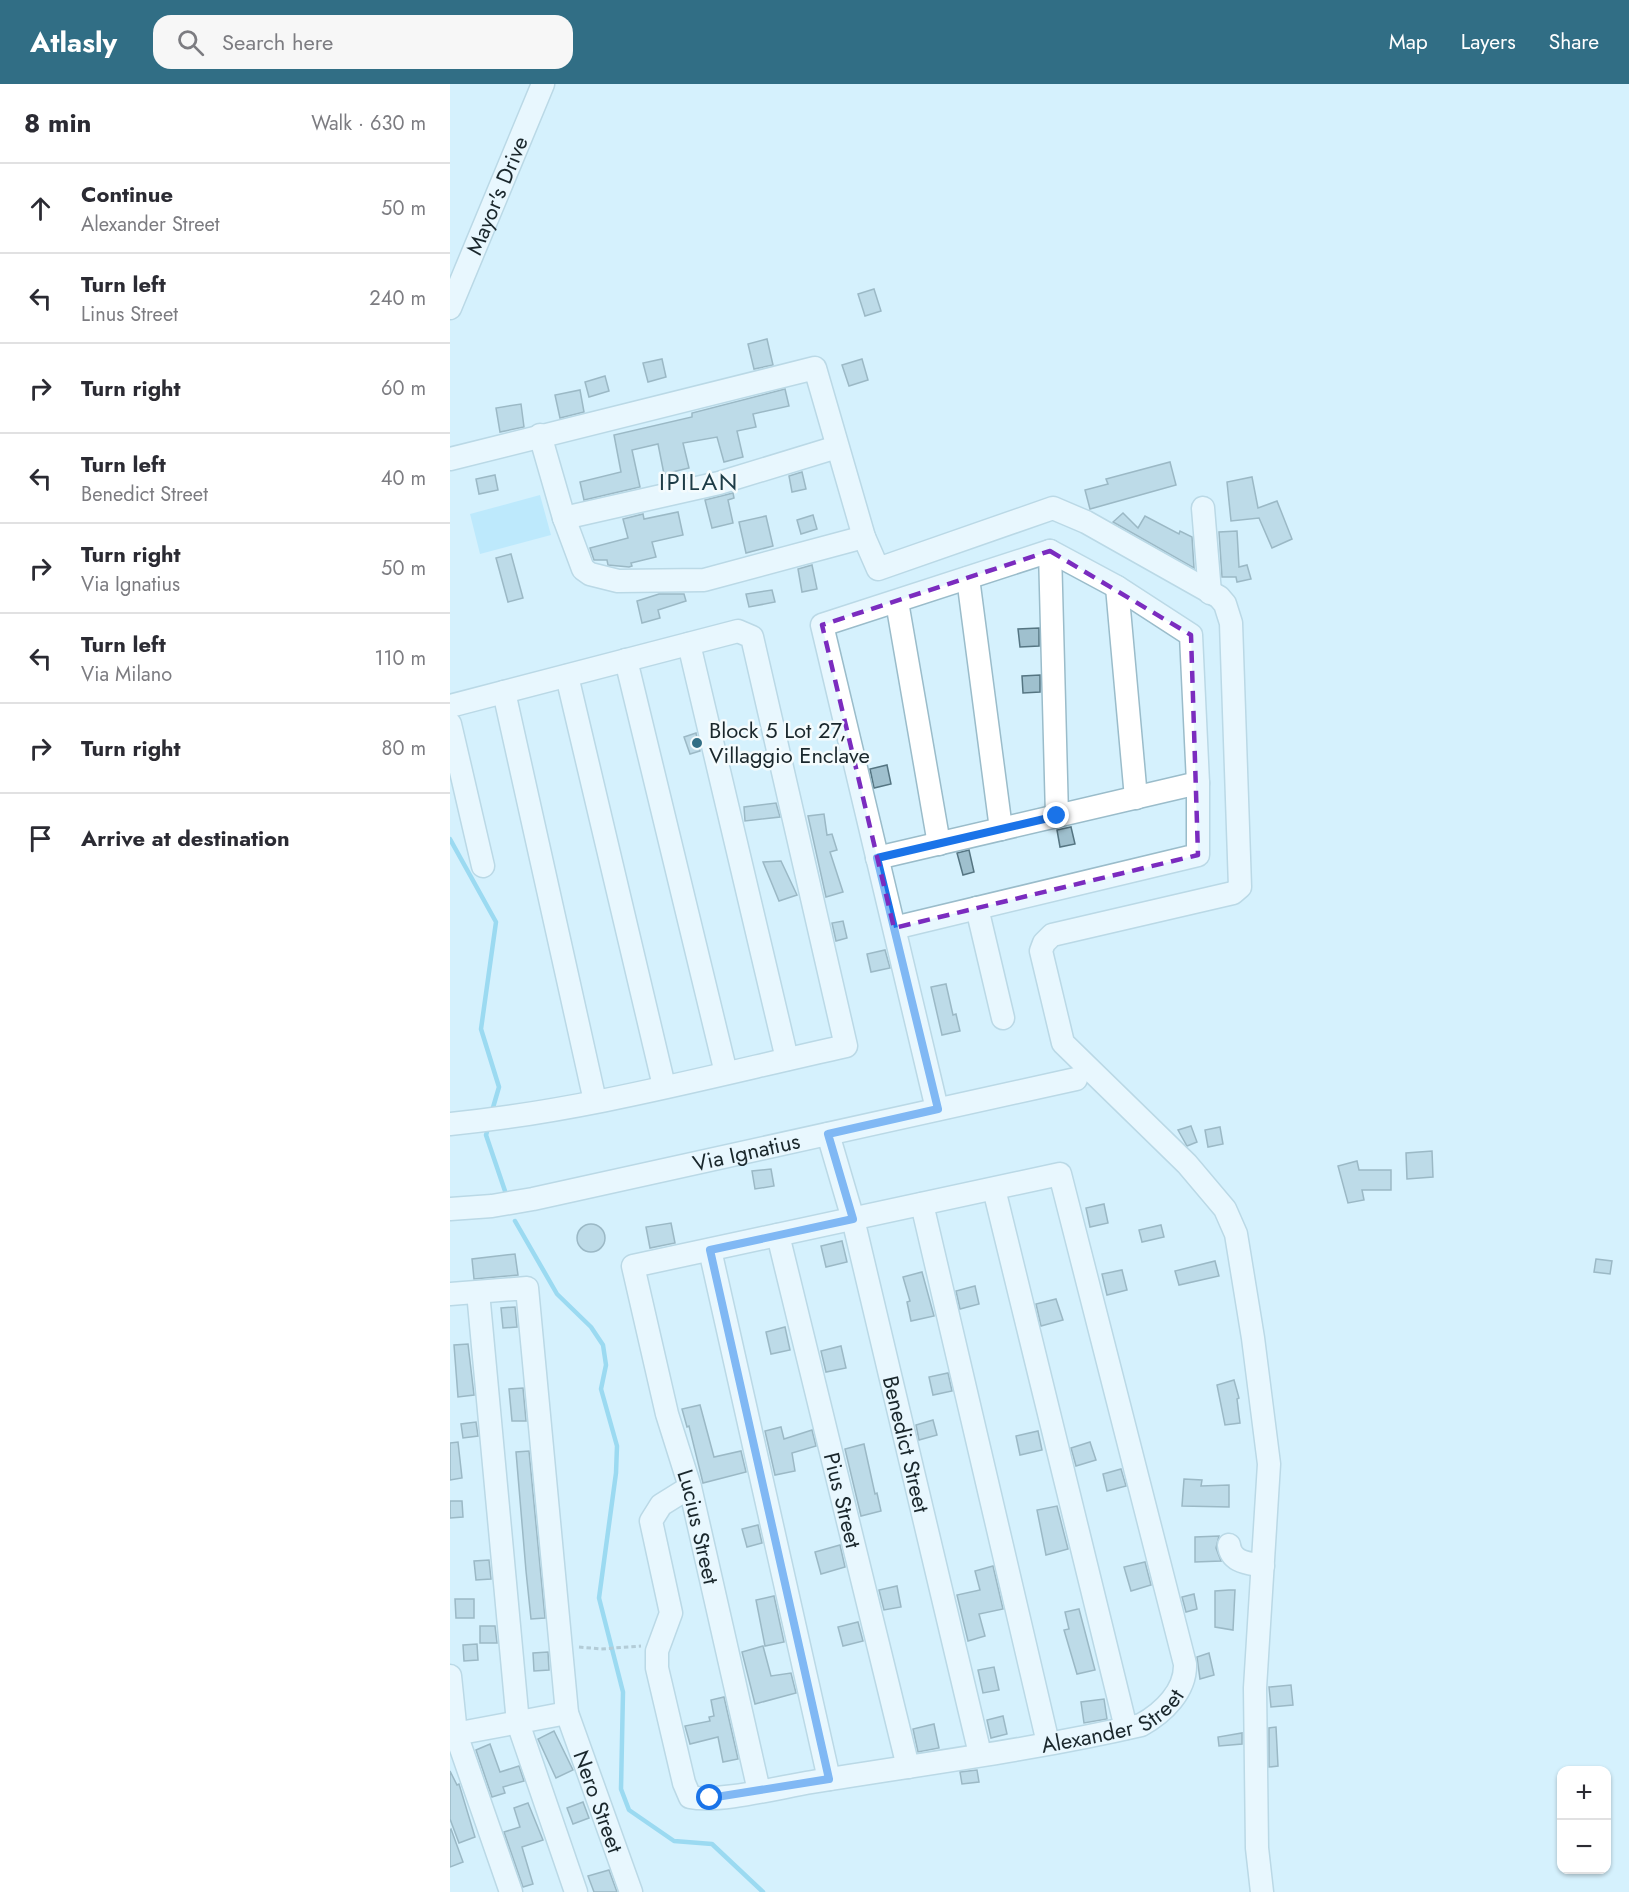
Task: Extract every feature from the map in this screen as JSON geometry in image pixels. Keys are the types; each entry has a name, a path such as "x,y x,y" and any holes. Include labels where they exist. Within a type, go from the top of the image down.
{"street":[{"name":"Mayor's Drive","path":"450,308 543,84"},
{"path":"450,459 815,368 864,537 878,569 1053,508 1086,522 1210,593 1225,604 1231,623 1240,887 1233,893 1052,935 1044,943 1041,951 1063,1043 1069,1052 1109,1085 1187,1164 1225,1209 1236,1234 1253,1338 1269,1464 1255,1688 1257,1848 1262,1892"},
{"path":"540,435 564,518 583,569 590,574 618,582 704,580 864,537"},
{"path":"564,518 719,483 837,447"},
{"path":"1203,508 1210,593"},
{"path":"1050,551 1057,816"},
{"path":"894,928 1198,855 1198,783 1191,635 1117,587 1050,551 822,625 877,858 894,928 938,1109"},
{"path":"968,578 1001,829"},
{"path":"1117,587 1136,798"},
{"path":"897,602 939,844"},
{"path":"450,706 738,631 752,638 846,1046 595,1101 504,1118 450,1124"},
{"path":"689,644 787,1059"},
{"path":"626,660 726,1073"},
{"path":"567,675 664,1086"},
{"path":"504,692 595,1101"},
{"path":"450,724 483,866"},
{"path":"877,858 1198,783"},
{"path":"977,908 1004,1018"},
{"name":"Via Ignatius","path":"450,1209 492,1206 533,1199 1076,1079"},
{"name":"Benedict Street","path":"828,1134 853,1219 980,1754"},
{"name":"Alexander Street","path":"690,1487 661,1505 651,1521 671,1613 657,1651 657,1668 684,1784 690,1797 710,1798 908,1767 1126,1728 1152,1718 1176,1694 1185,1674 1185,1664 1060,1174 994,1189"},
{"path":"829,1779 710,1250 994,1189 1126,1728"},
{"path":"922,1204 1048,1743"},
{"name":"Pius Street","path":"778,1235 908,1767"},
{"name":"Lucius Street","path":"710,1250 633,1266 667,1414 690,1487 759,1791"},
{"name":"Nero Street","path":"478,1292 527,1288 567,1713 630,1892"},
{"path":"450,1294 478,1292 518,1723 576,1892"},
{"path":"1229,1545 1230,1553 1237,1560 1263,1566"},
{"path":"450,1676 453,1735 511,1892"},
{"path":"453,1735 567,1713"}],"path":[{"path":"601,1649 622,1648"}],"highlighted area":[{"path":"1050,551 1191,635 1198,855 894,928 822,625"}],"shaded area":[{"path":"540,495 551,535 480,554 470,514"}],"building":[{"path":"874,289 881,311 865,316 858,294"},
{"path":"767,339 773,365 754,369 748,344"},
{"path":"662,359 666,377 648,382 643,363"},
{"path":"862,359 868,380 849,386 842,365"},
{"path":"605,376 609,391 589,397 585,382"},
{"path":"785,389 789,406 753,414 756,427 737,431 743,457 724,462 717,437 683,443 689,468 664,474 658,444 632,450 640,487 584,500 580,482 621,472 614,435 692,417 692,413"},
{"path":"580,390 584,412 560,418 555,395"},
{"path":"521,404 524,427 500,432 496,408"},
{"path":"1170,462 1176,485 1090,509 1085,490 1108,484 1106,479"},
{"path":"802,472 806,489 792,492 789,476"},
{"path":"495,475 498,490 479,494 476,479"},
{"path":"1252,477 1258,508 1277,501 1292,539 1272,548 1259,518 1231,521 1227,482"},
{"path":"733,493 734,498 728,500 733,523 712,528 705,500"},
{"path":"678,512 683,535 652,542 656,557 631,563 632,566 629,567 608,565 607,560 594,560 590,548 628,538 623,519 643,514 644,519"},
{"path":"1123,513 1138,528 1145,516 1179,534 1180,531 1192,537 1194,568 1113,522"},
{"path":"813,515 817,529 801,534 797,520"},
{"path":"766,516 773,546 746,553 739,522"},
{"path":"1237,531 1239,567 1247,565 1251,579 1237,582 1236,577 1222,577 1219,532"},
{"path":"511,554 523,598 508,602 496,558"},
{"path":"812,565 817,589 802,592 798,569"},
{"path":"772,590 775,602 749,607 746,594"},
{"path":"659,594 684,594 686,601 658,610 660,618 642,623 637,601"},
{"path":"1039,628 1039,646 1020,647 1018,629"},
{"path":"1040,675 1040,692 1023,693 1022,676"},
{"path":"696,733 700,751 690,754 684,737"},
{"path":"887,765 891,784 874,788 870,769"},
{"path":"776,803 780,817 745,821 744,807"},
{"path":"824,814 827,835 832,834 837,850 830,852 843,892 826,897 808,816"},
{"path":"1071,827 1075,844 1060,847 1057,830"},
{"path":"969,850 974,872 963,875 957,853"},
{"path":"781,861 797,895 779,901 763,862"},
{"path":"843,921 847,938 836,941 832,923"},
{"path":"885,950 890,968 871,972 867,954"},
{"path":"946,984 953,1015 956,1014 960,1031 942,1035 931,987"},
{"path":"1191,1126 1197,1142 1187,1146 1178,1130"},
{"path":"1220,1127 1223,1144 1208,1147 1205,1130"},
{"path":"1432,1151 1433,1177 1407,1179 1406,1153"},
{"path":"1357,1161 1359,1170 1391,1170 1391,1190 1362,1190 1364,1200 1348,1203 1338,1166"},
{"path":"771,1169 774,1186 755,1189 752,1171"},
{"path":"1104,1204 1108,1223 1090,1227 1086,1208"},
{"path":"671,1223 675,1243 650,1248 646,1227"},
{"path":"591,1224 601,1228 605,1238 601,1248 591,1252 581,1248 577,1238 581,1228"},
{"path":"1161,1225 1164,1237 1142,1242 1139,1230"},
{"path":"842,1241 847,1262 826,1267 821,1246"},
{"path":"515,1254 518,1275 474,1279 472,1259"},
{"path":"1596,1259 1612,1261 1610,1274 1594,1272"},
{"path":"1215,1261 1219,1276 1179,1285 1175,1271"},
{"path":"1122,1270 1127,1290 1107,1295 1102,1274"},
{"path":"922,1272 934,1316 911,1321 907,1302 910,1301 903,1277"},
{"path":"975,1286 979,1304 960,1309 956,1291"},
{"path":"1056,1299 1063,1320 1041,1326 1036,1304"},
{"path":"515,1307 517,1327 503,1328 501,1308"},
{"path":"785,1327 790,1350 771,1354 766,1332"},
{"path":"468,1344 474,1395 458,1397 454,1345"},
{"path":"841,1346 846,1368 826,1372 821,1351"},
{"path":"948,1373 952,1391 933,1395 929,1377"},
{"path":"1234,1380 1239,1398 1237,1399 1240,1423 1225,1425 1217,1385"},
{"path":"523,1388 526,1421 512,1421 509,1389"},
{"path":"700,1405 714,1457 741,1451 746,1472 703,1483 689,1426 687,1427 682,1409"},
{"path":"933,1420 937,1435 919,1440 916,1425"},
{"path":"476,1422 478,1436 463,1438 461,1424"},
{"path":"781,1427 784,1439 812,1430 816,1446 792,1453 795,1471 775,1475 765,1431"},
{"path":"1038,1431 1042,1450 1020,1455 1016,1436"},
{"path":"458,1442 462,1478 450,1480 450,1443"},
{"path":"1090,1442 1096,1460 1076,1466 1071,1448"},
{"path":"864,1444 881,1511 861,1516 845,1449"},
{"path":"529,1451 545,1618 531,1619 516,1452"},
{"path":"1121,1469 1126,1486 1107,1491 1103,1474"},
{"path":"1184,1479 1202,1480 1201,1486 1229,1485 1229,1507 1182,1506"},
{"path":"450,1501 462,1501 463,1517 450,1518"},
{"path":"1057,1506 1068,1549 1046,1555 1037,1510"},
{"path":"758,1525 762,1543 747,1547 742,1529"},
{"path":"1219,1536 1216,1548 1221,1561 1195,1562 1195,1537"},
{"path":"840,1545 845,1567 821,1574 815,1552"},
{"path":"489,1560 491,1579 476,1580 474,1561"},
{"path":"1145,1562 1151,1585 1131,1591 1124,1567"},
{"path":"993,1566 1003,1609 979,1614 985,1636 968,1641 957,1595 980,1590 975,1571"},
{"path":"897,1586 901,1607 884,1610 879,1590"},
{"path":"1235,1590 1233,1630 1215,1627 1215,1591"},
{"path":"1194,1594 1197,1609 1186,1612 1182,1597"},
{"path":"774,1596 784,1642 765,1646 756,1600"},
{"path":"455,1599 474,1599 474,1618 456,1618"},
{"path":"1079,1609 1095,1670 1077,1674 1064,1630 1069,1629 1065,1612"},
{"path":"858,1622 863,1641 843,1646 838,1627"},
{"path":"480,1626 495,1626 497,1643 480,1643"},
{"path":"477,1644 478,1660 464,1661 463,1645"},
{"path":"763,1646 771,1676 791,1673 796,1693 755,1704 742,1652"},
{"path":"548,1652 549,1670 534,1671 533,1653"},
{"path":"1209,1653 1214,1675 1200,1679 1197,1657"},
{"path":"994,1667 999,1690 983,1693 978,1670"},
{"path":"1291,1685 1293,1705 1271,1707 1269,1687"},
{"path":"724,1697 738,1759 723,1762 718,1737 690,1744 685,1726 710,1721 709,1717 714,1716 711,1700"},
{"path":"1104,1699 1107,1719 1084,1723 1081,1702"},
{"path":"1003,1716 1007,1734 991,1738 987,1720"},
{"path":"934,1724 939,1748 918,1752 913,1729"},
{"path":"1276,1727 1278,1766 1269,1767 1269,1728"},
{"path":"554,1731 573,1770 556,1778 538,1739"},
{"path":"1242,1733 1242,1744 1219,1746 1218,1737"},
{"path":"490,1744 500,1772 519,1766 524,1781 503,1787 505,1793 492,1797 476,1750"},
{"path":"977,1770 979,1782 962,1784 960,1772"},
{"path":"450,1771 457,1785 459,1784 475,1837 459,1843 450,1819"},
{"path":"583,1802 589,1818 573,1824 567,1808"},
{"path":"528,1803 543,1840 522,1847 533,1884 523,1887 504,1832 520,1827 514,1808"},
{"path":"450,1830 463,1862 450,1867"},
{"path":"609,1870 617,1892 594,1892 588,1876"}],"waterway":[{"path":"450,839 496,922 481,1029 499,1087 492,1111"},
{"path":"489,1125 486,1135 505,1191"},
{"path":"515,1221 557,1294 591,1327 603,1345 606,1365 601,1389 617,1446 616,1473 599,1598 623,1692 621,1789 629,1810 674,1841 712,1844 763,1892"}],"place":[{"name":"Block 5 Lot 27, Villaggio Enclave","path":"697,743"}],"district":[{"name":"IPILAN","path":"699,481"}],"route":[{"path":"710,1798 829,1779 710,1250 853,1219 828,1134 938,1109 877,858 1057,816"}]}
